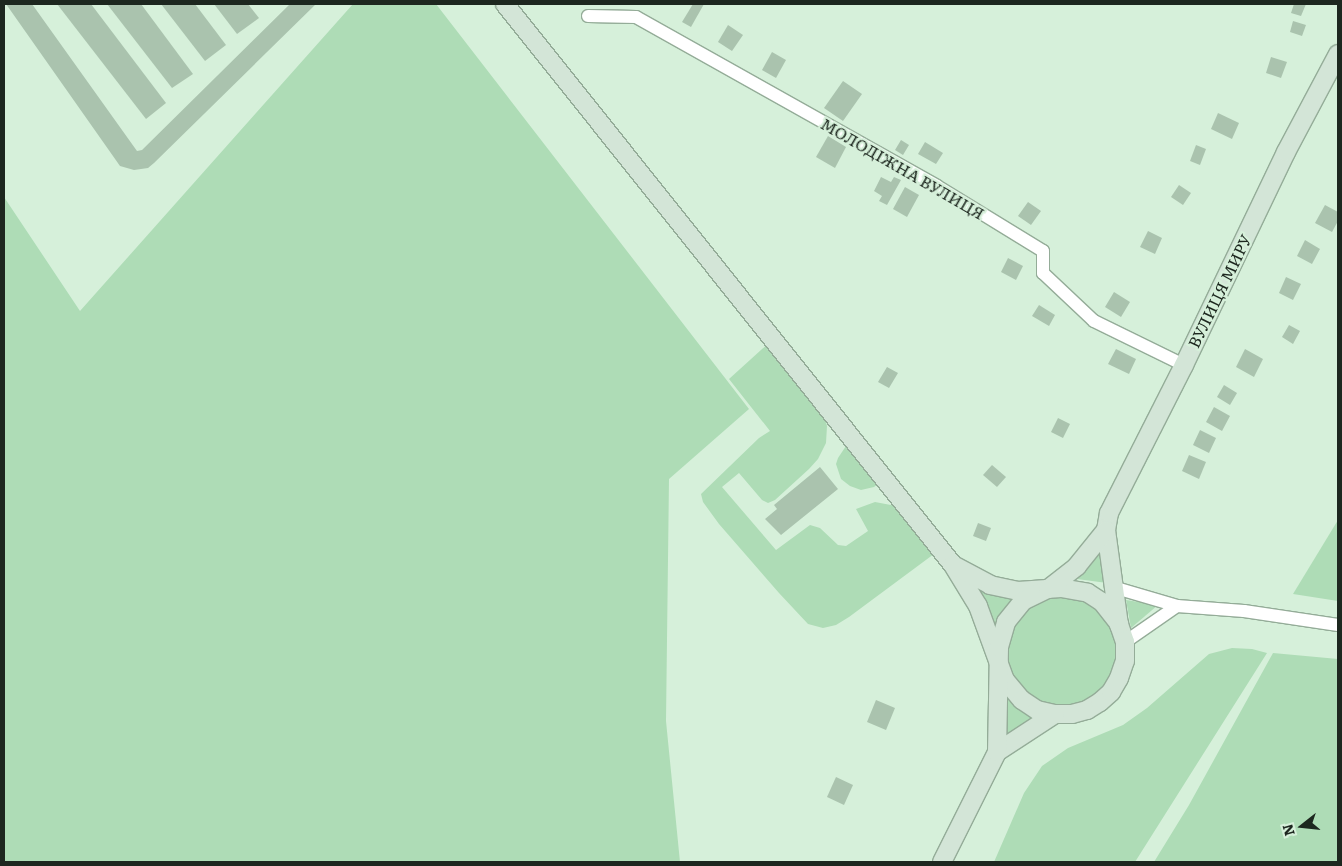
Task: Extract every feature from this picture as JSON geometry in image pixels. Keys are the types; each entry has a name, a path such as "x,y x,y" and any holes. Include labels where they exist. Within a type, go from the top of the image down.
{"street":[{"path":"505,4 953,565 978,606 1005,680 1022,700 1037,710 1055,714 1072,714 1087,710 1111,692 1119,678 1125,661 1125,642 1120,625 1106,530"},
{"name":"МОЛОДІЖНА ВУЛИЦЯ","path":"588,16 636,17 937,186 1043,251 1043,273 1094,321 1184,365"},
{"name":"ВУЛИЦЯ МИРУ","path":"1106,530 1109,514 1184,365 1286,152 1338,54"},
{"path":"942,862 997,752 999,647 1002,631 1012,611 1023,601 1048,589 1076,566 1106,530"},
{"path":"953,565 990,585 1018,591 1116,588 1177,606 1244,611 1338,625"},
{"path":"1072,589 1088,593 1102,602 1120,625"},
{"path":"1125,642 1177,606"},
{"path":"997,752 1055,714"}],"green space":[{"path":"353,4 436,4 749,409 669,479 666,721 680,862 4,862 4,197 80,311"},
{"path":"771,341 824,416 827,426 826,443 818,459 809,469 775,500 768,503 762,500 739,473 722,487 776,550 810,525 820,528 838,545 846,546 868,531 856,509 875,502 896,506 938,551 849,617 836,625 823,628 808,624 779,593 719,524 703,502 701,494 759,438 770,431 729,379"},
{"path":"853,444 878,484 874,487 861,490 850,486 841,479 836,464 838,458 846,446"},
{"path":"1338,520 1338,601 1293,594"},
{"path":"1099,550 1107,583 1077,579"},
{"path":"975,589 1013,599 993,627"},
{"path":"1061,592 1100,605 1120,642 1115,675 1098,697 1071,708 1039,704 1025,695 1011,676 1006,662 1007,632 1027,604"},
{"path":"1126,600 1158,605 1131,628"},
{"path":"1232,648 1252,649 1267,653 1135,862 994,862 1024,793 1042,766 1068,748 1123,725 1147,708 1209,654"},
{"path":"1273,653 1338,659 1338,862 1154,862 1189,805"},
{"path":"1007,697 1035,716 1005,738"}],"building":[{"path":"6,4 32,4 137,151 142,150 290,4 316,4 154,163 148,168 134,170 120,166"},
{"path":"57,4 91,4 166,103 146,119"},
{"path":"107,4 141,4 193,74 172,88"},
{"path":"161,4 195,4 226,45 205,61"},
{"path":"214,4 248,4 259,18 237,34"},
{"path":"693,4 704,4 691,27 682,22"},
{"path":"1294,4 1306,4 1301,16 1291,13"},
{"path":"1293,21 1306,25 1302,36 1290,32"},
{"path":"728,25 743,35 732,51 718,42"},
{"path":"772,52 786,60 776,78 762,70"},
{"path":"1271,57 1287,62 1281,78 1266,73"},
{"path":"843,81 862,94 843,121 824,108"},
{"path":"1218,113 1239,123 1232,139 1211,129"},
{"path":"828,136 846,147 835,168 816,157"},
{"path":"901,140 909,145 903,155 895,150"},
{"path":"925,142 943,153 936,164 918,154"},
{"path":"1196,145 1206,149 1200,165 1190,161"},
{"path":"881,177 891,182 894,177 901,180 887,205 879,201 882,196 874,191"},
{"path":"1179,185 1191,193 1183,205 1171,197"},
{"path":"905,187 919,195 907,217 893,209"},
{"path":"1028,202 1041,211 1031,225 1018,216"},
{"path":"1325,205 1338,212 1338,221 1332,232 1315,223"},
{"path":"1148,231 1162,238 1155,254 1140,247"},
{"path":"1305,240 1320,249 1312,264 1297,256"},
{"path":"1008,258 1023,266 1016,280 1001,272"},
{"path":"1286,277 1301,284 1293,300 1279,293"},
{"path":"1114,292 1130,302 1121,317 1105,307"},
{"path":"1039,305 1055,315 1049,326 1032,316"},
{"path":"1289,325 1300,331 1293,344 1282,337"},
{"path":"1116,349 1136,359 1129,374 1108,364"},
{"path":"1245,349 1263,359 1254,377 1236,367"},
{"path":"887,367 898,373 889,388 878,382"},
{"path":"1224,385 1237,393 1230,405 1217,397"},
{"path":"1214,407 1230,416 1222,431 1206,422"},
{"path":"1058,418 1070,424 1063,438 1051,432"},
{"path":"1200,430 1216,438 1209,453 1193,445"},
{"path":"1189,455 1206,462 1199,479 1182,471"},
{"path":"992,465 1006,477 997,487 983,475"},
{"path":"820,467 838,489 781,535 765,519 777,509 774,505"},
{"path":"978,523 991,528 986,541 973,536"},
{"path":"876,700 895,708 886,730 867,722"},
{"path":"836,777 853,785 844,805 827,797"}]}
